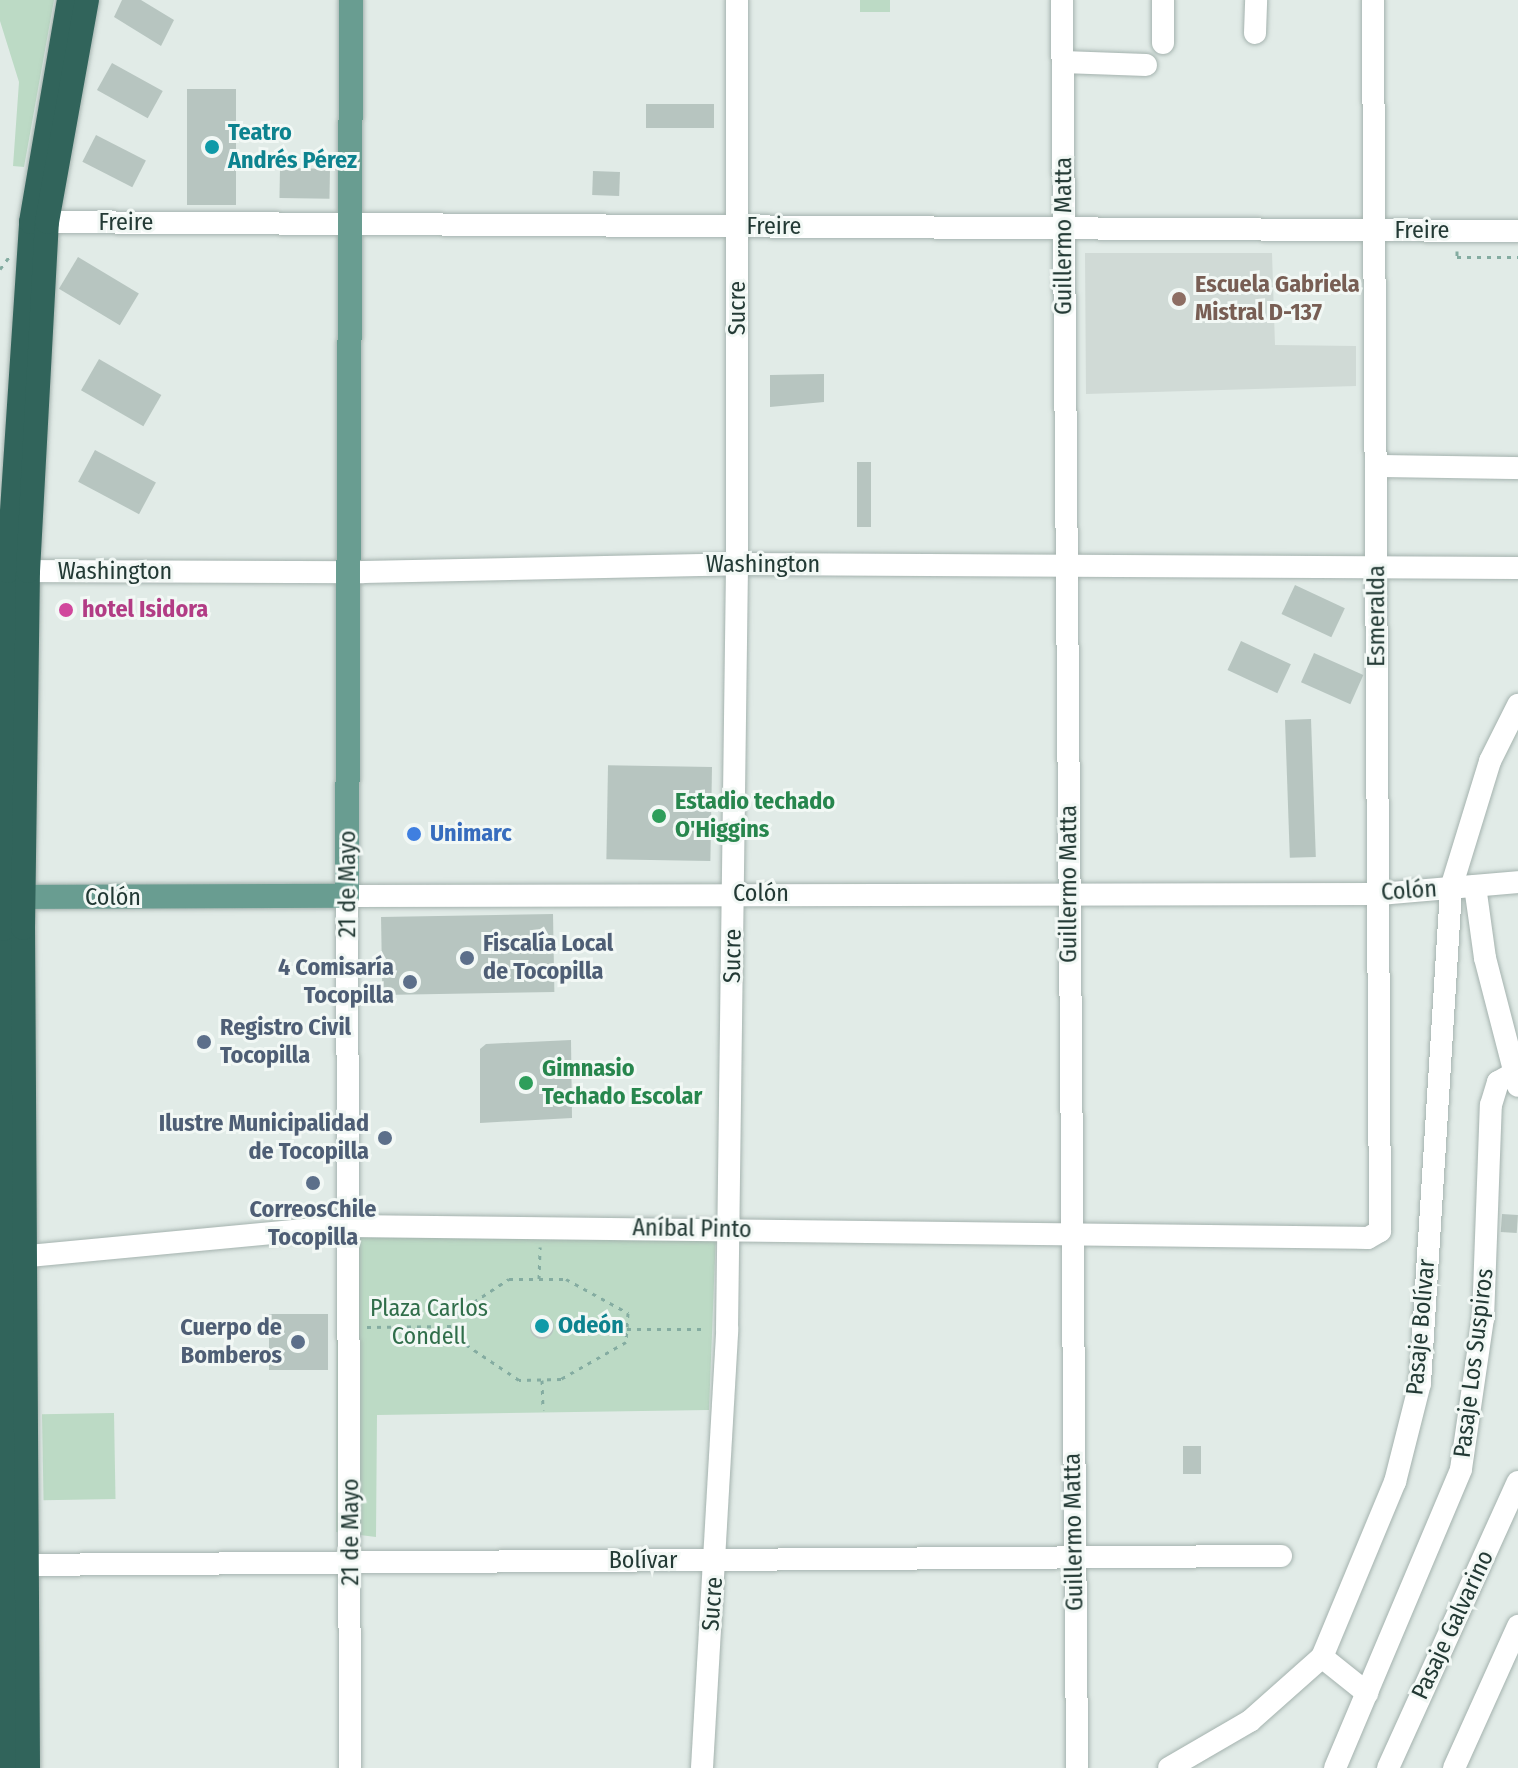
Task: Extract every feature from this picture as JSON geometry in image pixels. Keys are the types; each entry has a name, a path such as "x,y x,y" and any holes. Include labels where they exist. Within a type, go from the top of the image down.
{"highway":[{"path":"6,1768 16,1565 13,897 18,571 39,222 69,0"},
{"path":"39,222 87,0"},
{"path":"16,1565 28,1768"}],"main road":[{"name":"21 de Mayo","path":"347,896 351,0"},
{"name":"Colón","path":"13,897 347,896"}],"street":[{"name":"Sucre","path":"702,1768 727,1330 737,564 737,0"},
{"name":"Guillermo Matta","path":"1062,0 1077,1768"},
{"path":"1163,0 1163,43"},
{"path":"1255,33 1256,0"},
{"name":"Esmeralda","path":"1373,0 1380,1231"},
{"path":"1063,62 1146,65"},
{"name":"Freire","path":"39,222 1518,231"},
{"path":"1376,466 1518,468"},
{"name":"Washington","path":"18,571 347,572 737,564 1066,569 1518,568"},
{"name":"Pasaje Bolívar","path":"1169,1768 1250,1721 1322,1657 1395,1482 1420,1383 1451,937 1451,888 1490,761 1518,705"},
{"name":"Colón","path":"347,896 1069,892 1379,894 1518,882"},
{"path":"1475,886 1481,931 1516,1080"},
{"name":"21 de Mayo","path":"347,896 351,1327 350,1768"},
{"path":"1451,937 1481,931"},
{"name":"Pasaje Los Suspiros","path":"1335,1768 1461,1469 1483,1319 1491,1105 1498,1082 1516,1080"},
{"name":"Aníbal Pinto","path":"15,1258 348,1226 1368,1238 1380,1231"},
{"name":"Pasaje Galvarino","path":"1388,1768 1518,1482"},
{"name":"Bolívar","path":"16,1565 1281,1556"},
{"path":"1454,1768 1518,1626"},
{"path":"1322,1657 1367,1693"}],"path":[{"path":"1457,231 1457,257 1518,257"},
{"path":"539,1279 541,1227"},
{"path":"509,1279 539,1279 566,1279 628,1313 626,1342 561,1379 519,1380 456,1338 457,1313 509,1279"},
{"path":"351,1327 457,1326"},
{"path":"627,1329 727,1330"},
{"path":"542,1380 543,1410"}],"shaded area":[{"name":"Escuela Gabriela Mistral D-137","path":"1085,253 1272,253 1275,345 1356,346 1356,386 1086,394"}],"green space":[{"path":"0,0 54,0 24,167 13,166 19,82 0,21"},
{"path":"860,0 890,0 890,12 860,12"},
{"name":"Plaza Carlos Condell","path":"337,1232 716,1232 709,1410 377,1415 376,1537 336,1532"},
{"path":"114,1413 116,1499 44,1500 42,1414"}],"building":[{"path":"122,0 141,0 174,20 161,46 114,17"},
{"path":"112,63 163,91 148,118 97,90"},
{"name":"Teatro Andrés Pérez","path":"187,89 236,89 236,205 187,205"},
{"path":"646,104 714,104 714,128 646,128"},
{"path":"96,135 146,160 132,187 82,162"},
{"path":"280,168 330,169 329,199 279,198"},
{"path":"593,171 620,172 619,196 592,195"},
{"path":"78,257 139,294 120,325 59,289"},
{"path":"99,359 161,395 143,426 81,390"},
{"path":"824,374 824,402 770,407 770,375"},
{"path":"95,450 156,482 139,514 78,482"},
{"path":"857,462 871,462 871,527 857,527"},
{"path":"1295,585 1345,608 1331,637 1281,614"},
{"path":"1241,641 1291,664 1277,693 1227,670"},
{"path":"1314,653 1363,675 1350,704 1301,682"},
{"path":"1311,719 1316,857 1290,858 1285,720"},
{"name":"Estadio techado O'Higgins","path":"608,765 712,767 710,861 606,859"},
{"name":"Fiscalía Local de Tocopilla","path":"553,914 554,992 382,995 381,917"},
{"name":"Gimnasio Techado Escolar","path":"571,1040 572,1118 480,1123 480,1049 486,1044"},
{"path":"1502,1214 1518,1215 1517,1233 1501,1232"},
{"name":"Cuerpo de Bomberos","path":"269,1314 328,1314 328,1370 269,1370"},
{"name":"Odeón","path":"542,1315 553,1322 554,1327 547,1338 542,1339 531,1332 530,1327 537,1316"},
{"path":"1183,1446 1201,1446 1201,1474 1183,1474"}],"place":[{"name":"Teatro Andrés Pérez","path":"212,147"},
{"name":"Escuela Gabriela Mistral D-137","path":"1179,299"},
{"name":"hotel Isidora","path":"66,610"},
{"name":"Estadio techado O'Higgins","path":"659,816"},
{"name":"Unimarc","path":"414,834"},
{"name":"Fiscalía Local de Tocopilla","path":"467,958"},
{"name":"4 Comisaría Tocopilla","path":"410,982"},
{"name":"Registro Civil Tocopilla","path":"204,1042"},
{"name":"Gimnasio Techado Escolar","path":"526,1083"},
{"name":"Ilustre Municipalidad de Tocopilla","path":"385,1138"},
{"name":"CorreosChile Tocopilla","path":"313,1183"},
{"name":"Odeón","path":"542,1326"},
{"name":"Cuerpo de Bomberos","path":"298,1342"}]}
